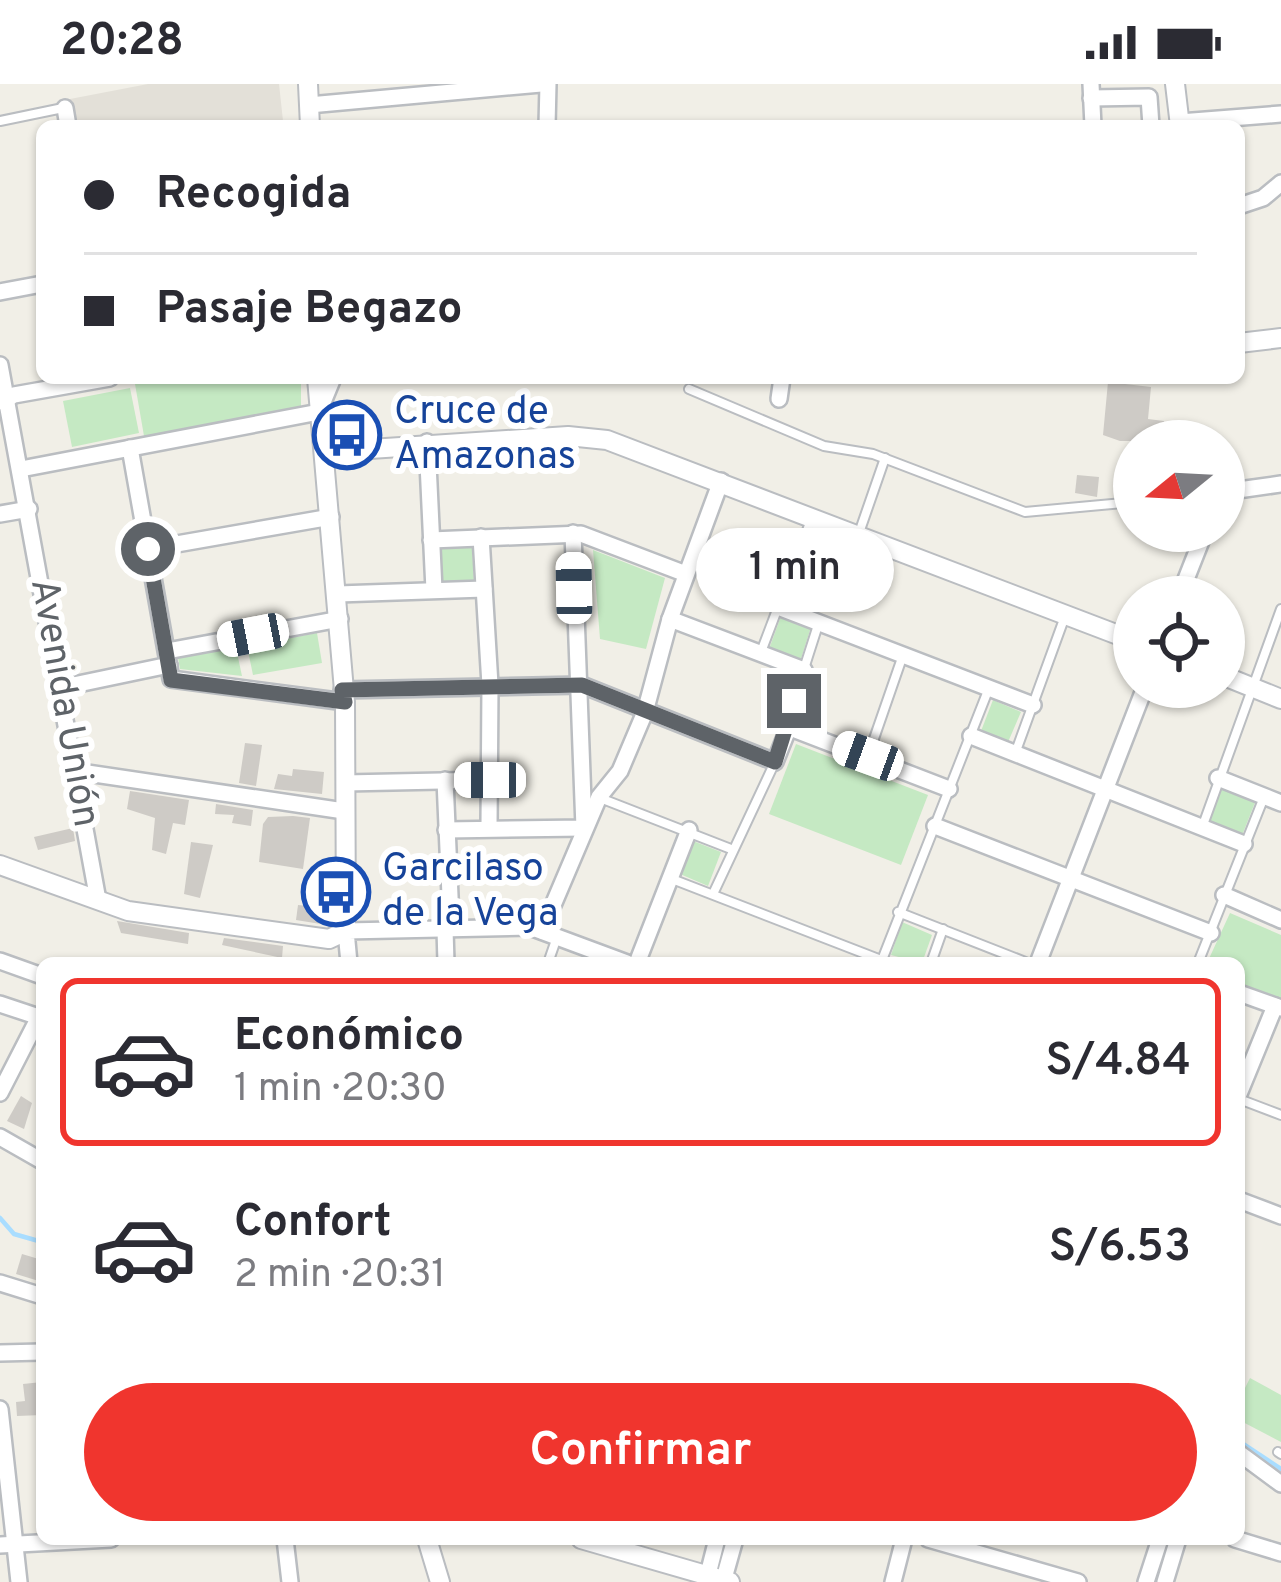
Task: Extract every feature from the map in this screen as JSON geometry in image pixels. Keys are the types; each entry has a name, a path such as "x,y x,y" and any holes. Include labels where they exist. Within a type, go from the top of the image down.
{"street":[{"path":"308,84 310,120"},
{"path":"309,105 544,84 547,120"},
{"path":"1175,84 1180,120"},
{"path":"1091,91 1149,97 1151,120"},
{"path":"65,108 67,120"},
{"path":"1220,120 1281,114"},
{"path":"1245,204 1278,191"},
{"path":"0,292 36,285"},
{"path":"1245,342 1281,338"},
{"name":"Avenida Unión","path":"0,365 98,900"},
{"path":"4,402 14,395 76,384"},
{"path":"318,384 340,619 348,957"},
{"path":"320,412 331,384"},
{"path":"779,399 781,384"},
{"path":"21,469 320,412"},
{"path":"325,452 427,442 591,438 628,446 1113,633"},
{"path":"427,442 434,590"},
{"path":"130,448 171,680 344,696 582,685 775,762 787,727 949,790"},
{"path":"550,934 584,828 598,797 620,771 645,712 670,619 721,481"},
{"path":"1245,489 1281,484"},
{"path":"0,514 29,509"},
{"path":"148,549 331,517"},
{"path":"431,540 573,533 686,574"},
{"path":"573,533 584,828"},
{"path":"482,537 490,686 489,827"},
{"path":"338,594 484,589"},
{"path":"778,607 1033,705"},
{"path":"59,688 340,619"},
{"path":"670,619 804,670"},
{"path":"1245,684 1281,699"},
{"path":"1040,957 1137,708"},
{"path":"971,736 1244,844"},
{"path":"74,771 344,812"},
{"path":"1218,778 1273,800"},
{"path":"345,783 490,780"},
{"path":"445,781 451,920 445,929 446,957"},
{"path":"935,826 1210,933"},
{"path":"446,830 584,828"},
{"path":"640,957 689,830"},
{"path":"0,865 128,910 329,939 346,931 550,934 611,957"},
{"path":"1224,896 1281,920"},
{"path":"0,961 36,974"},
{"path":"1245,995 1278,1007 1245,1082"},
{"path":"0,1004 36,1016"},
{"path":"0,1093 36,1025"},
{"path":"0,1137 36,1158"},
{"path":"1245,1202 1281,1216"},
{"path":"0,1283 36,1294"},
{"path":"0,1353 36,1352"},
{"path":"0,1409 7,1545 19,1582"},
{"path":"1245,1458 1281,1484"},
{"path":"1245,1542 1281,1553"},
{"path":"286,1545 290,1582"},
{"path":"429,1545 440,1582"},
{"path":"601,1545 718,1580"},
{"path":"717,1545 718,1580"},
{"path":"718,1580 733,1545"},
{"path":"893,1582 902,1545"},
{"path":"949,1545 1078,1582"},
{"path":"1146,1582 1158,1545"},
{"path":"1165,1582 1176,1545"}],"lane":[{"path":"0,121 65,108"},
{"path":"689,389 824,446 885,458 1025,512 1113,504"},
{"path":"859,533 885,458"},
{"path":"760,653 813,516"},
{"path":"1202,827 1281,609"},
{"path":"1015,753 1066,614"},
{"path":"787,727 819,622"},
{"path":"868,756 904,654"},
{"path":"887,957 898,912 989,688"},
{"path":"713,894 775,762"},
{"path":"598,797 731,849"},
{"path":"1200,957 1244,844 1273,800"},
{"path":"670,879 873,957"},
{"path":"898,912 1013,957"},
{"path":"933,957 943,929"},
{"path":"548,957 550,934"},
{"path":"1245,1099 1281,1115"}],"shaded area":[{"path":"148,84 279,84 283,120 74,120 70,99"}],"green space":[{"path":"135,384 301,384 301,407 144,436"},
{"path":"130,388 139,433 72,447 63,401"},
{"path":"472,547 474,582 443,584 441,548"},
{"path":"593,550 665,578 646,649 600,639"},
{"path":"781,616 811,627 800,662 769,649"},
{"path":"317,633 322,663 253,675 247,646"},
{"path":"236,648 242,676 180,669 178,658"},
{"path":"993,700 1021,712 1008,742 981,731"},
{"path":"796,744 928,795 901,865 769,814"},
{"path":"1222,785 1256,800 1241,838 1207,823"},
{"path":"693,841 721,852 708,886 680,874"},
{"path":"1230,913 1281,935 1281,999 1245,987 1245,957 1210,957"},
{"path":"902,922 932,935 924,957 891,955"},
{"path":"1250,1378 1281,1395 1281,1442 1245,1423 1245,1388"}],"building":[{"path":"1108,384 1151,387 1148,419 1156,420 1113,420 1113,439 1103,435"},
{"path":"1077,475 1099,477 1097,497 1075,493"},
{"path":"245,743 262,745 256,786 239,783"},
{"path":"293,769 324,772 322,794 274,789 278,774 292,776"},
{"path":"130,791 189,800 185,825 173,823 166,854 152,850 155,818 127,809"},
{"path":"216,804 253,810 251,826 232,823 234,815 215,814"},
{"path":"268,817 310,818 303,869 259,862"},
{"path":"73,828 75,841 38,850 34,837"},
{"path":"191,842 213,845 200,898 184,894"},
{"path":"298,905 329,908 327,925 296,920"},
{"path":"117,921 189,933 188,944 121,933"},
{"path":"224,938 283,946 282,957 277,957 222,945"},
{"path":"21,1096 32,1103 24,1129 7,1121"},
{"path":"22,1254 36,1258 36,1280 16,1274"},
{"path":"36,1383 36,1415 17,1416 16,1402 25,1401 23,1384"}],"waterway":[{"path":"0,1218 14,1234 36,1240"},
{"path":"1245,1445 1281,1469"}],"place":[{"name":"Cruce de Amazonas","path":"347,435"},
{"name":"Garcilaso de la Vega","path":"336,892"}],"route":[{"path":"148,549 171,680 345,702 342,690 582,685 589,692 775,762 794,701"}]}
